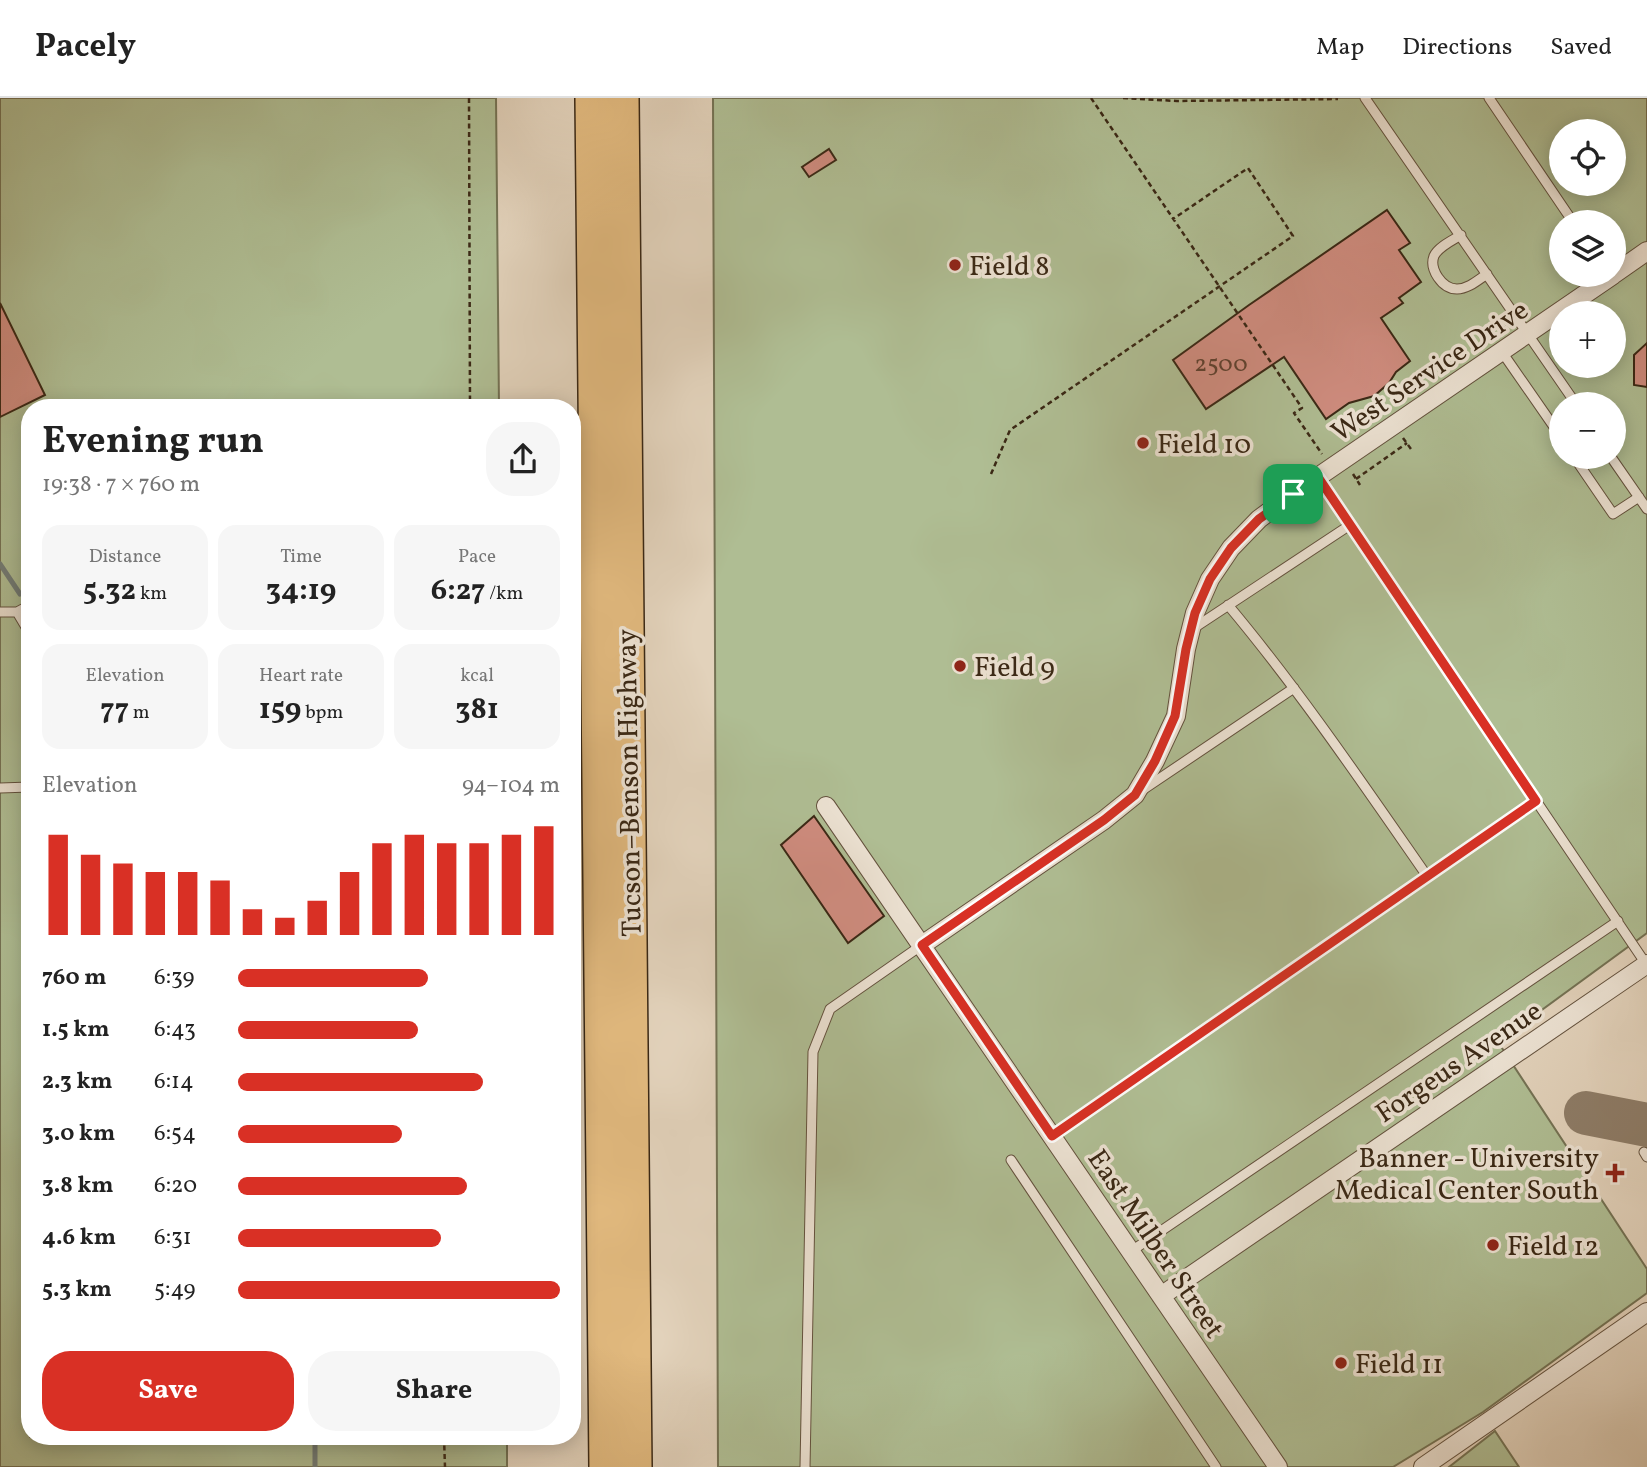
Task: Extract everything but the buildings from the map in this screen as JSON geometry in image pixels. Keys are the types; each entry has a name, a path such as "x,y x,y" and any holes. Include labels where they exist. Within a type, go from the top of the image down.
{"highway":[{"name":"Tucson–Benson Highway","path":"592,98 606,1467"},
{"name":"Tucson–Benson Highway","path":"622,98 635,1467"}],"street":[{"name":"West Service Drive","path":"1626,265 1647,251"},
{"name":"West Service Drive","path":"922,945 1104,820 1135,795 1155,761 1175,716 1195,613 1210,579 1231,548 1259,519 1594,287"},
{"name":"East Milber Street","path":"826,806 1278,1467"},
{"name":"Forgeus Avenue","path":"1161,1296 1647,964"},
{"path":"1423,1467 1647,1312"}],"lane":[{"path":"1365,98 1568,392"},
{"path":"1489,98 1565,210"},
{"path":"1461,235 1434,256 1434,269 1439,279 1456,290 1469,286 1487,274"},
{"path":"1502,352 1549,420"},
{"path":"1582,469 1613,514 1639,497"},
{"path":"1619,469 1647,509"},
{"path":"1318,477 1647,964"},
{"path":"1191,631 1350,524"},
{"path":"1228,605 1294,688 1427,876"},
{"path":"0,612 21,610"},
{"path":"17,612 21,618"},
{"path":"1135,795 1294,688"},
{"path":"0,788 21,787"},
{"path":"1052,1136 1536,801"},
{"path":"1130,1252 1618,921"},
{"path":"806,1467 813,1052 830,1009 922,945"},
{"path":"1011,1160 1216,1467"}],"path":[{"path":"469,98 470,399"},
{"path":"1091,98 1302,408 1294,413 1325,458"},
{"path":"1123,98 1177,101 1338,99"},
{"path":"992,474 1010,430 1293,236 1248,169 1173,219"},
{"path":"1374,396 1387,415"},
{"path":"1399,432 1411,449"},
{"path":"1356,479 1407,443"},
{"path":"1349,468 1360,485"},
{"path":"444,1445 444,1467"}],"green space":[{"path":"0,98 496,98 499,399 21,399 21,1445 507,1445 507,1467 0,1467"},
{"path":"713,98 1647,98 1647,933 1498,1042 1647,1269 1647,1293 1483,1412 1393,1467 718,1467"},
{"path":"1495,1431 1519,1467 1449,1467"}],"waterway":[{"path":"0,564 20,594"},
{"path":"315,1445 315,1467"}],"taxiway":[{"path":"1586,1113 1647,1125"}],"place":[{"name":"Field 8","path":"955,265"},
{"name":"Field 10","path":"1143,443"},
{"name":"Field 9","path":"960,666"},
{"name":"Banner - University Medical Center South","path":"1615,1173"},
{"name":"Field 12","path":"1493,1245"},
{"name":"Field 11","path":"1341,1363"}],"route":[{"path":"1318,477 1536,801 1052,1136 922,945 1104,820 1135,795 1155,761 1175,716 1195,613 1210,579 1231,548 1259,519 1293,494 1318,477"}]}
